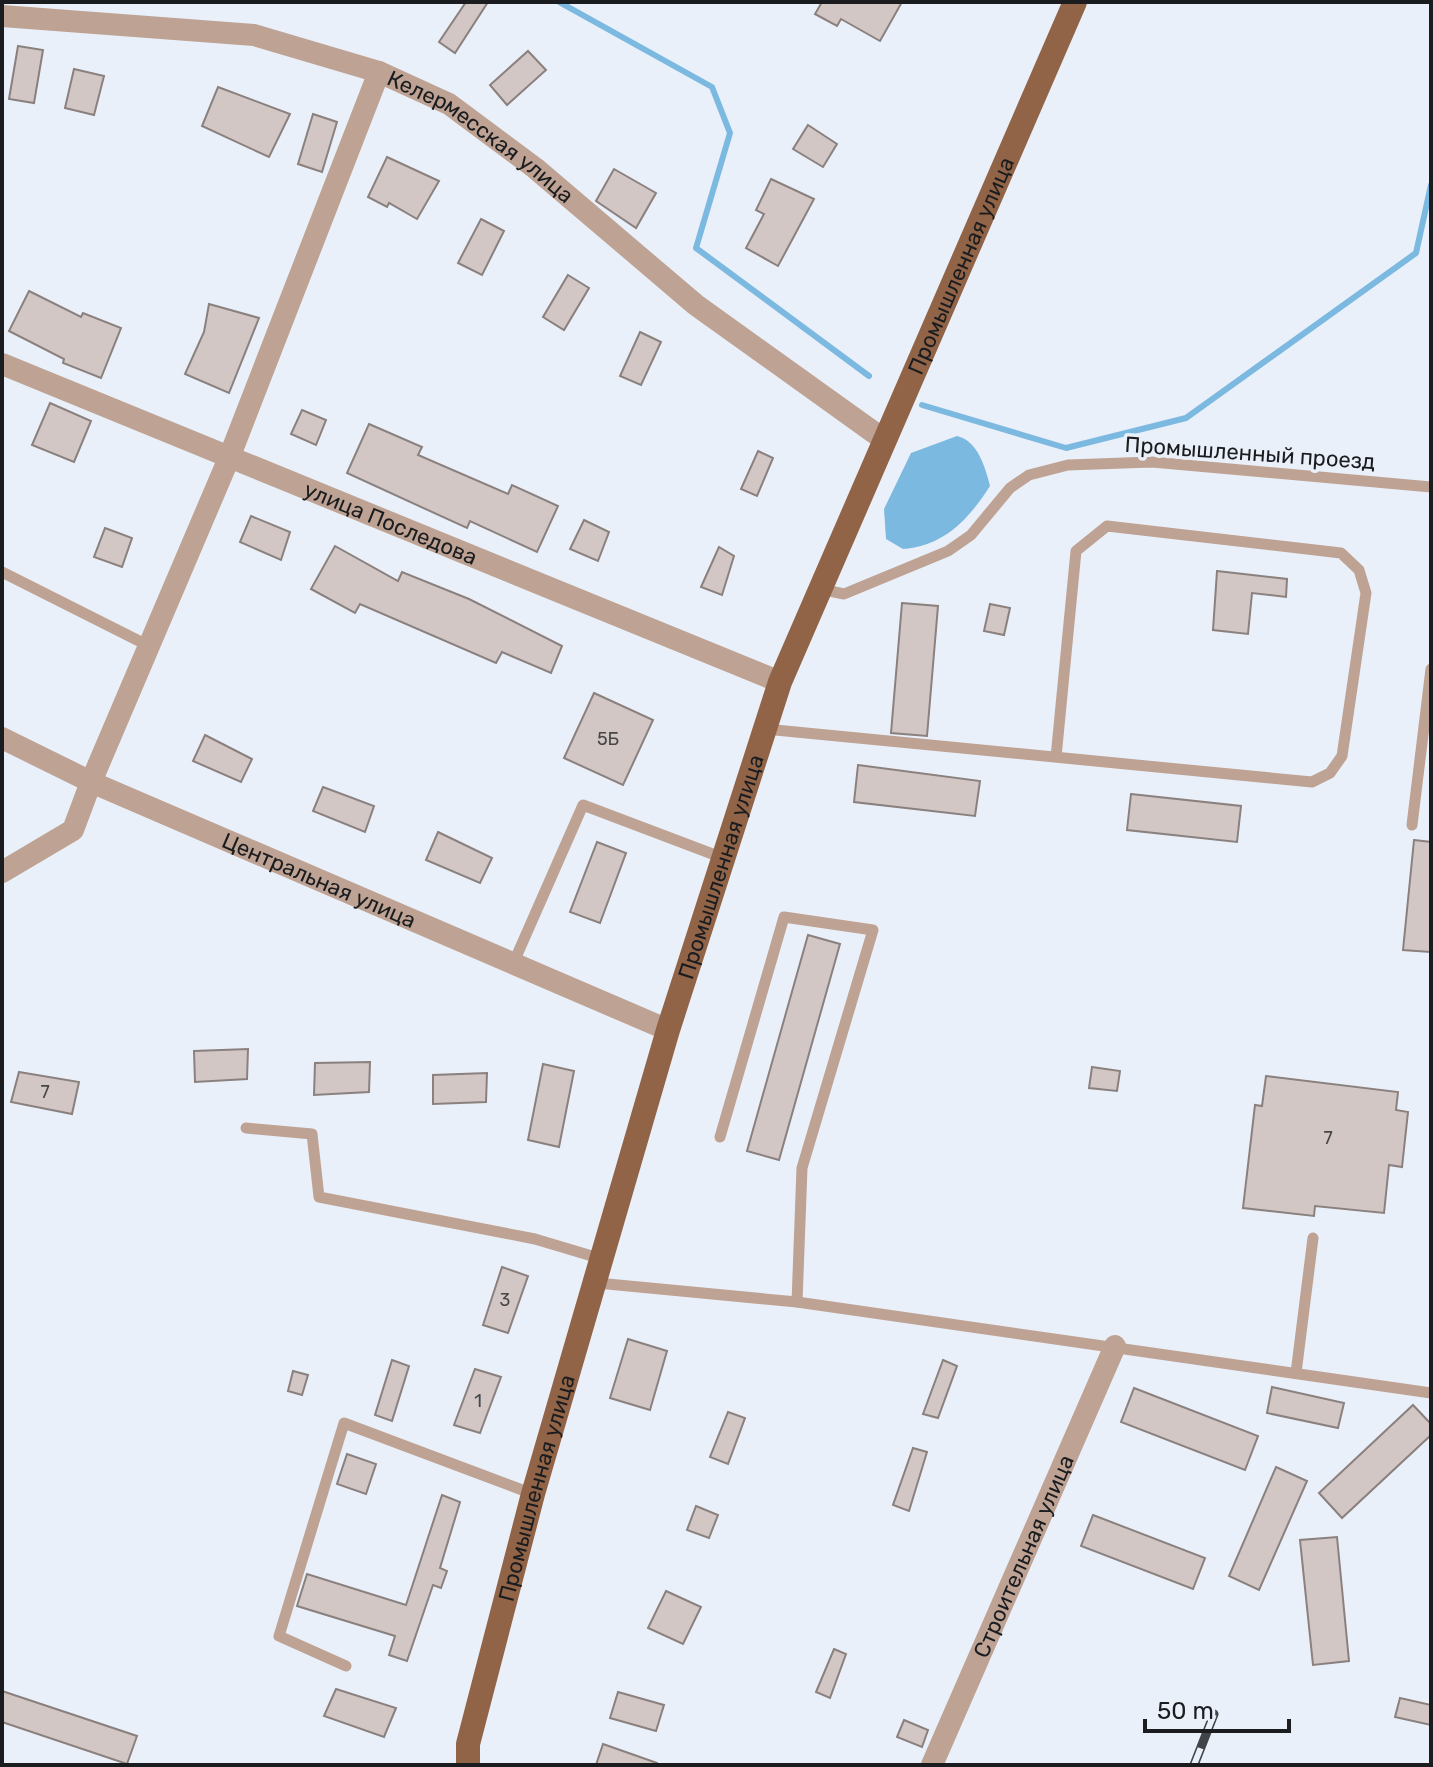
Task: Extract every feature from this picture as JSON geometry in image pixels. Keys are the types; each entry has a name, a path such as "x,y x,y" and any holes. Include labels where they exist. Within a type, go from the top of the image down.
{"main road":[{"name":"Промышленная улица","path":"468,1765 468,1744 533,1494 668,1030 780,682 1075,2"}],"street":[{"name":"Келермесская улица","path":"2,16 254,35 379,72 449,104 535,168 696,305 883,439"},
{"path":"2,872 73,830 229,458 379,72"},
{"name":"улица Последова","path":"2,364 780,682"},
{"name":"Центральная улица","path":"2,738 91,782 668,1030"},
{"name":"Строительная улица","path":"932,1765 1115,1346"}],"lane":[{"name":"Промышленный проезд","path":"819,589 844,594 948,551 971,535 1020,482 1048,468 1152,462 1431,487"},
{"path":"765,729 1312,782 1330,773 1342,756 1366,593 1359,570 1341,553 1107,526 1076,551 1056,757"},
{"path":"2,572 152,647"},
{"path":"1412,825 1431,669"},
{"path":"513,964 583,805 723,858"},
{"path":"720,1137 784,917 873,930 802,1168 797,1302"},
{"path":"246,1128 312,1134 319,1197 535,1239 600,1271 1431,1393"},
{"path":"1296,1373 1313,1238"},
{"path":"346,1666 279,1636 344,1423 533,1494"}],"water":[{"path":"957,436 975,449 990,486 954,529 931,543 903,549 886,539 884,509 911,453"}],"building":[{"path":"466,2 488,2 455,53 439,42"},
{"path":"822,2 902,2 880,41 841,19 837,26 815,14"},
{"path":"18,46 43,50 34,103 9,99"},
{"path":"528,51 546,70 507,105 490,85"},
{"path":"74,69 104,76 94,115 65,108"},
{"path":"218,87 290,114 269,157 202,126"},
{"path":"313,114 337,122 322,172 298,164"},
{"path":"808,125 837,144 823,167 793,149"},
{"path":"387,157 439,181 417,219 389,203 387,207 368,197"},
{"path":"614,169 656,193 636,228 596,201"},
{"path":"771,179 814,199 778,266 746,248 764,214 756,210"},
{"path":"481,219 504,231 482,275 458,263"},
{"path":"568,275 589,288 564,330 543,317"},
{"path":"29,291 81,317 83,313 121,328 101,378 63,363 64,359 9,331"},
{"path":"209,304 259,318 229,393 185,374 204,332"},
{"path":"640,332 661,342 641,385 620,376"},
{"path":"50,403 91,421 74,462 32,445"},
{"path":"302,410 326,420 316,445 291,434"},
{"path":"369,424 422,447 418,455 508,494 512,485 558,506 537,552 470,521 467,528 347,473"},
{"path":"758,451 773,458 757,496 741,489"},
{"path":"251,516 290,532 281,560 240,542"},
{"path":"584,520 609,532 598,561 570,549"},
{"path":"105,528 132,538 122,567 94,557"},
{"path":"335,546 398,581 402,572 469,599 562,646 551,673 502,652 496,663 360,604 355,613 311,589"},
{"path":"719,547 734,556 722,595 701,587"},
{"path":"1217,571 1287,579 1286,597 1252,593 1248,634 1213,630"},
{"path":"902,603 938,606 927,736 891,733"},
{"path":"990,604 1010,608 1004,635 984,631"},
{"path":"594,693 653,720 623,785 564,758"},
{"path":"205,735 252,759 241,782 193,761"},
{"path":"858,765 980,781 975,816 854,802"},
{"path":"323,787 374,806 365,832 313,811"},
{"path":"1131,794 1241,806 1237,842 1127,830"},
{"path":"438,832 492,858 480,883 426,860"},
{"path":"1414,840 1431,842 1430,952 1403,950"},
{"path":"597,842 626,853 600,923 570,912"},
{"path":"808,935 840,944 779,1160 747,1151"},
{"path":"248,1049 247,1079 195,1082 194,1051"},
{"path":"370,1062 369,1092 314,1095 315,1063"},
{"path":"543,1064 574,1071 559,1147 528,1140"},
{"path":"1092,1067 1120,1071 1117,1091 1089,1088"},
{"path":"19,1072 79,1082 72,1114 11,1102"},
{"path":"487,1073 486,1102 433,1104 433,1075"},
{"path":"1266,1076 1398,1092 1396,1110 1408,1112 1402,1167 1389,1165 1384,1213 1315,1206 1314,1216 1243,1208 1255,1105 1262,1106"},
{"path":"502,1267 528,1276 508,1333 483,1325"},
{"path":"628,1339 667,1351 650,1410 610,1398"},
{"path":"392,1360 409,1366 392,1421 375,1415"},
{"path":"943,1360 957,1366 938,1418 923,1414"},
{"path":"475,1369 501,1377 480,1433 454,1425"},
{"path":"293,1371 308,1375 302,1395 288,1391"},
{"path":"1272,1387 1344,1403 1338,1428 1267,1413"},
{"path":"1134,1388 1258,1436 1245,1470 1121,1422"},
{"path":"1413,1405 1431,1424 1431,1435 1342,1518 1319,1493"},
{"path":"728,1412 745,1418 728,1464 710,1457"},
{"path":"913,1448 927,1452 909,1511 893,1505"},
{"path":"347,1454 376,1464 366,1494 337,1484"},
{"path":"1276,1467 1307,1481 1259,1590 1229,1576"},
{"path":"442,1495 460,1502 440,1568 447,1571 441,1588 433,1585 407,1661 389,1655 395,1636 297,1606 307,1574 406,1605"},
{"path":"696,1506 718,1515 709,1538 687,1530"},
{"path":"1093,1515 1205,1558 1193,1589 1081,1546"},
{"path":"1337,1537 1349,1661 1313,1665 1300,1540"},
{"path":"666,1591 701,1607 683,1644 648,1628"},
{"path":"834,1649 846,1654 830,1698 816,1692"},
{"path":"336,1689 396,1708 384,1737 324,1716"},
{"path":"2,1691 137,1736 127,1764 2,1722"},
{"path":"618,1692 664,1705 656,1731 610,1718"},
{"path":"1400,1698 1431,1705 1431,1725 1395,1717"},
{"path":"904,1720 928,1730 922,1747 897,1737"},
{"path":"603,1744 657,1763 657,1765 596,1765"}],"waterway":[{"path":"559,2 712,87 730,133 696,248 869,376"},
{"path":"922,405 1066,448 1186,418 1416,253 1431,185"}],"railway":[{"path":"1194,1765 1214,1714"}]}
